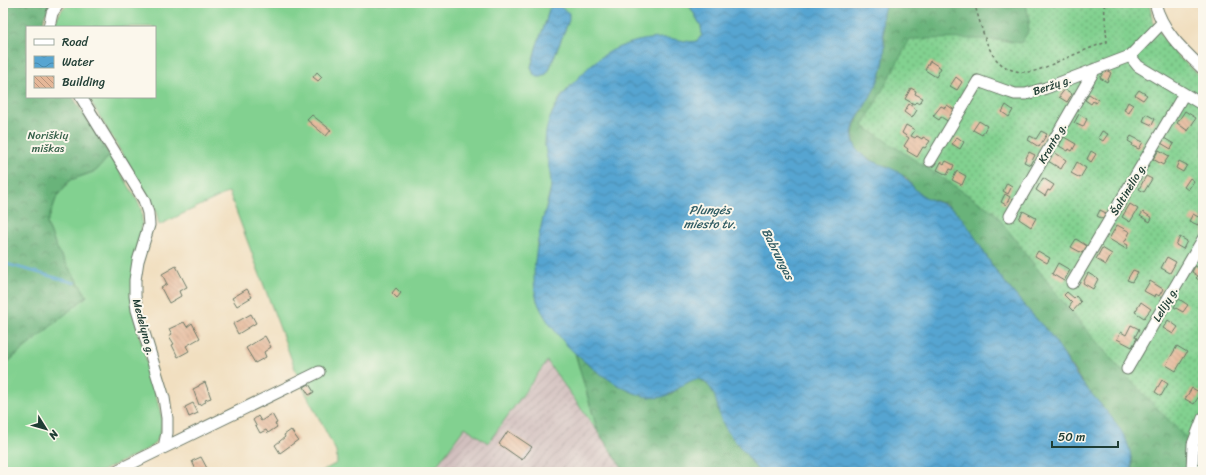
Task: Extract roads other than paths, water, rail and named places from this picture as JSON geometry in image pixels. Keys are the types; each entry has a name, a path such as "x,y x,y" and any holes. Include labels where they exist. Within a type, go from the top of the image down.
{"street":[{"path":"49,26 52,13 59,3"},
{"path":"1155,3 1162,23 1170,35 1203,69"},
{"path":"1162,23 1130,56 1138,66 1203,106"},
{"name":"Beržų g.","path":"930,161 978,81 1015,94 1026,94 1046,88 1130,56"},
{"name":"Kranto g.","path":"1010,216 1095,69"},
{"name":"Šaltinėlio g.","path":"1072,283 1184,94"},
{"name":"Medelyno g.","path":"82,98 144,200 148,213 149,225 138,261 135,280 135,296 137,310 164,398 167,425 164,447"},
{"name":"Lelijų g.","path":"1127,369 1203,239"},
{"path":"114,472 319,372"},
{"path":"1192,472 1193,444 1203,418"}],"water":[{"name":"Plungės miesto tv.","path":"688,3 887,3 884,9 882,23 885,52 883,66 876,85 857,119 853,130 853,140 858,151 868,159 898,172 922,195 950,207 962,219 1003,280 1050,334 1076,375 1117,424 1127,442 1131,457 1132,472 759,472 726,428 721,419 713,392 702,380 698,379 688,382 662,397 650,397 637,394 623,388 594,369 563,341 541,311 537,300 534,282 538,240 551,185 545,144 551,115 561,98 574,82 592,64 611,51 645,39 667,38 697,41 702,35 701,26"},
{"path":"553,5 559,6 569,13 569,20 549,70 544,76 539,77 534,75 531,67 549,9"}],"waterway":[{"path":"3,263 75,283"}],"park label":[{"name":"Noriškių miškas","path":"48,141"}],"water label":[{"name":"Babrungas","path":"778,254"}]}
